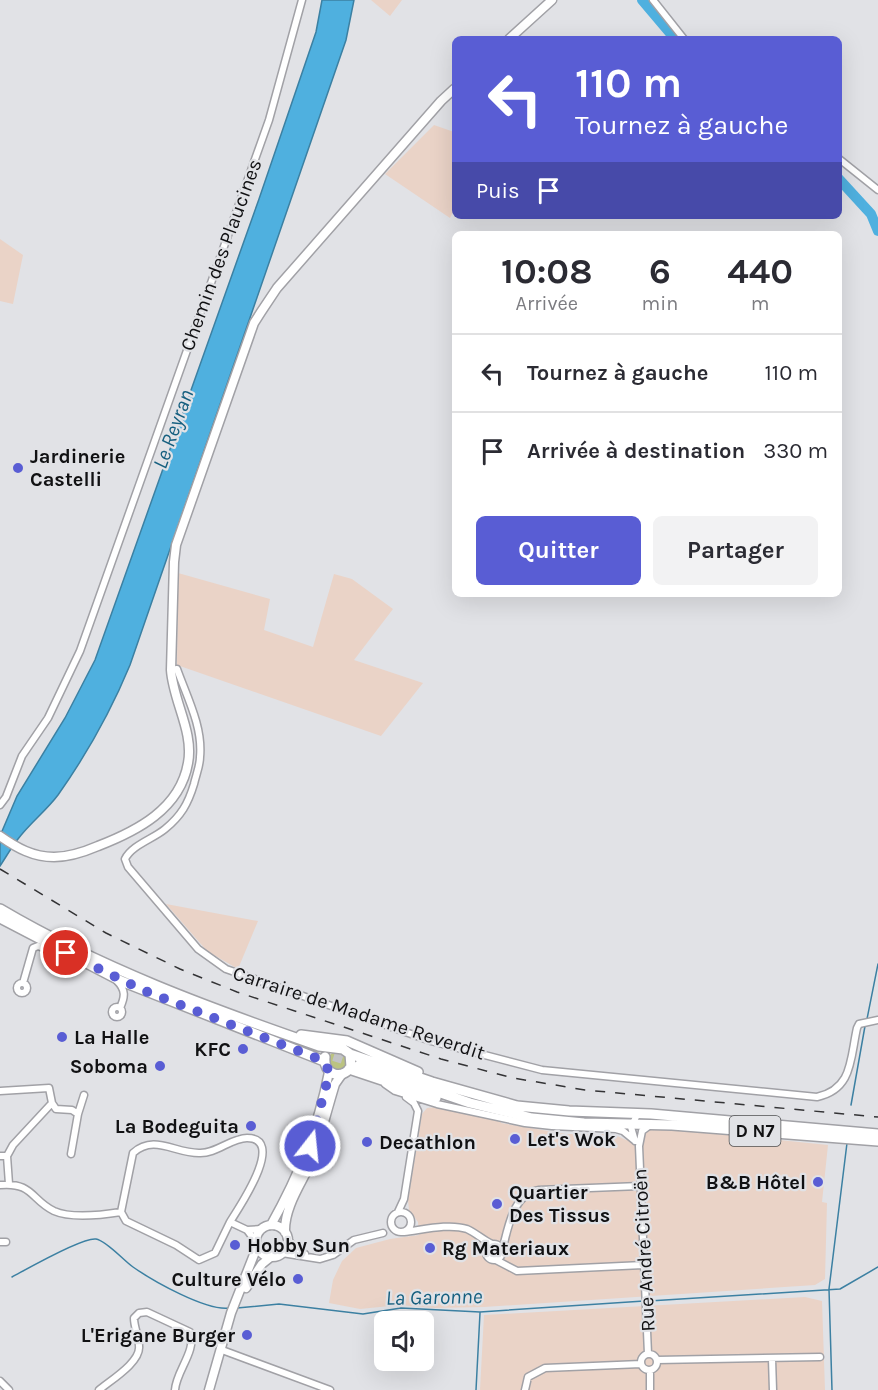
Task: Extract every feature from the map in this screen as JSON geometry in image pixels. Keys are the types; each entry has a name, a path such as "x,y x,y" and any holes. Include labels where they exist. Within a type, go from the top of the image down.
{"main road":[{"path":"512,36 552,0"},
{"path":"0,836 16,848 42,856 55,857 84,852 137,830 170,802 186,773 189,751 187,735 172,687 176,545 255,323 277,288 452,91"},
{"name":"D N7","path":"0,909 111,967 150,984 319,1046 334,1048"},
{"path":"0,918 145,991 324,1061 329,1072 316,1126 304,1161 266,1227 258,1234 257,1244 209,1390"},
{"path":"111,975 308,1048"},
{"name":"D N7","path":"252,1022 299,1035 347,1041 420,1073 432,1082"},
{"path":"239,1297 262,1264 287,1246 285,1224 290,1208 314,1155 335,1084 351,1064 350,1054 343,1048 334,1048 327,1053 324,1061"},
{"name":"D N7","path":"350,1054 432,1082 517,1106 570,1111 638,1113 878,1134"},
{"name":"D N7","path":"359,1065 470,1103 532,1118 584,1123 651,1124 878,1141"},
{"path":"329,1072 335,1075 346,1072 476,1108 519,1118 532,1118"},
{"path":"266,1227 279,1227 286,1236"},
{"path":"257,1244 264,1254 277,1255"}],"street":[{"name":"Chemin des Plaucines","path":"1,804 22,756 48,718 80,651 269,120 303,0"},
{"path":"653,0 682,36"},
{"path":"842,161 878,190"},
{"name":"Carraire de Madame Reverdit","path":"171,670 177,669 199,732 200,760 189,803 166,828 132,850 125,859 128,867 198,949 226,969 432,1041 542,1070 817,1097 828,1095 846,1080 856,1028 859,1024 876,1021"},
{"path":"23,983 33,948 38,946 54,952 66,953"},
{"path":"111,975 124,988 125,996 120,1008"},
{"path":"380,1080 410,1099 418,1111 404,1199 383,1233"},
{"path":"0,1091 50,1088 52,1103 56,1109 72,1110 78,1114"},
{"path":"395,1091 437,1104 525,1123 616,1129 639,1146"},
{"path":"71,1154 84,1095"},
{"path":"9,1184 3,1156 52,1103"},
{"path":"418,1111 429,1104 437,1104"},
{"path":"633,1140 632,1123 638,1113"},
{"path":"639,1146 642,1131 651,1124"},
{"path":"242,1139 254,1139 264,1152 263,1158 246,1195 230,1222 215,1253 199,1260 176,1245 126,1221 121,1212 133,1153 152,1143 200,1154 242,1139"},
{"name":"Rue André Citroën","path":"639,1146 648,1354"},
{"path":"0,1185 9,1184 26,1188 55,1211 89,1217 121,1212"},
{"path":"496,1260 502,1252 519,1199 532,1191 640,1186"},
{"path":"400,1232 408,1228 409,1217 404,1199"},
{"path":"398,1212 409,1217 421,1227 429,1229"},
{"path":"230,1222 247,1230 257,1244"},
{"path":"390,1222 392,1228 400,1232"},
{"path":"247,1230 266,1227"},
{"path":"277,1255 327,1257 354,1240 383,1233 460,1227 474,1233 482,1240 500,1246 506,1264"},
{"path":"286,1236 296,1249 313,1258"},
{"path":"486,1249 506,1237"},
{"path":"482,1240 487,1256 491,1260 517,1270 643,1265"},
{"path":"99,1390 138,1356 140,1345 134,1318 139,1313 147,1312 192,1335 188,1356 177,1375 175,1390"},
{"path":"222,1350 330,1390"},
{"path":"641,1364 643,1357 648,1354 655,1356 656,1368 650,1371"},
{"path":"657,1360 820,1357"},
{"path":"772,1359 773,1390"},
{"path":"641,1364 650,1371"},
{"path":"525,1390 528,1377 545,1368 641,1364"},
{"path":"650,1371 650,1390"},
{"path":"0,1381 9,1390"}],"shaded area":[{"path":"371,0 402,0 390,16"},
{"path":"434,125 452,131 452,214 450,218 385,174"},
{"path":"0,239 23,255 13,304 0,301"},
{"path":"178,573 270,599 264,630 313,647 334,574 352,579 393,609 354,660 423,683 381,736 177,665"},
{"path":"166,904 258,921 238,969 207,951"},
{"path":"437,1107 501,1120 501,1123 566,1134 613,1134 626,1140 643,1138 647,1131 655,1127 828,1145 822,1202 827,1203 825,1279 815,1285 484,1307 435,1308 400,1305 360,1309 329,1303 333,1280 342,1261 356,1248 390,1239 419,1235 418,1222 409,1210 408,1200 422,1114 427,1108"},
{"path":"805,1297 822,1301 825,1390 480,1390 484,1315"}],"green space":[{"path":"338,1051 345,1054 348,1061 345,1068 338,1071 331,1068 328,1061 331,1054"}],"water":[{"name":"Le Reyran","path":"322,0 354,0 346,40 130,665 107,716 79,764 58,795 23,833 0,866 0,836 17,796 65,718 95,660 259,199 316,32"}],"waterway":[{"path":"642,0 672,36"},
{"path":"842,182 871,214 878,231"},
{"path":"867,1019 878,964"},
{"path":"851,1105 865,1026"},
{"path":"832,1390 829,1289 847,1143"},
{"name":"La Garonne","path":"12,1277 67,1248 96,1239 110,1247 133,1267 166,1287 207,1305 229,1308"},
{"name":"La Garonne","path":"649,1301 840,1289 878,1267"},
{"name":"La Garonne","path":"237,1308 279,1304 363,1314 401,1308 480,1312 644,1301"},
{"path":"476,1390 480,1313"}],"tunnel":[{"path":"308,1048 357,1064"}],"railway":[{"path":"0,869 106,933 180,969 237,992 441,1059 513,1078 585,1090 878,1117"}],"place":[{"name":"Jardinerie Castelli","path":"18,468"},
{"name":"La Halle","path":"62,1037"},
{"name":"KFC","path":"243,1049"},
{"name":"Soboma","path":"160,1066"},
{"name":"La Bodeguita","path":"251,1126"},
{"name":"Let's Wok","path":"515,1139"},
{"name":"Decathlon","path":"367,1142"},
{"name":"B&B Hôtel","path":"818,1182"},
{"name":"Quartier Des Tissus","path":"497,1204"},
{"name":"Hobby Sun","path":"235,1245"},
{"name":"Rg Materiaux","path":"430,1248"},
{"name":"Culture Vélo","path":"298,1279"},
{"name":"L'Erigane Burger","path":"247,1335"}],"route":[{"path":"66,953 121,981 324,1061 329,1072 310,1146"}]}
